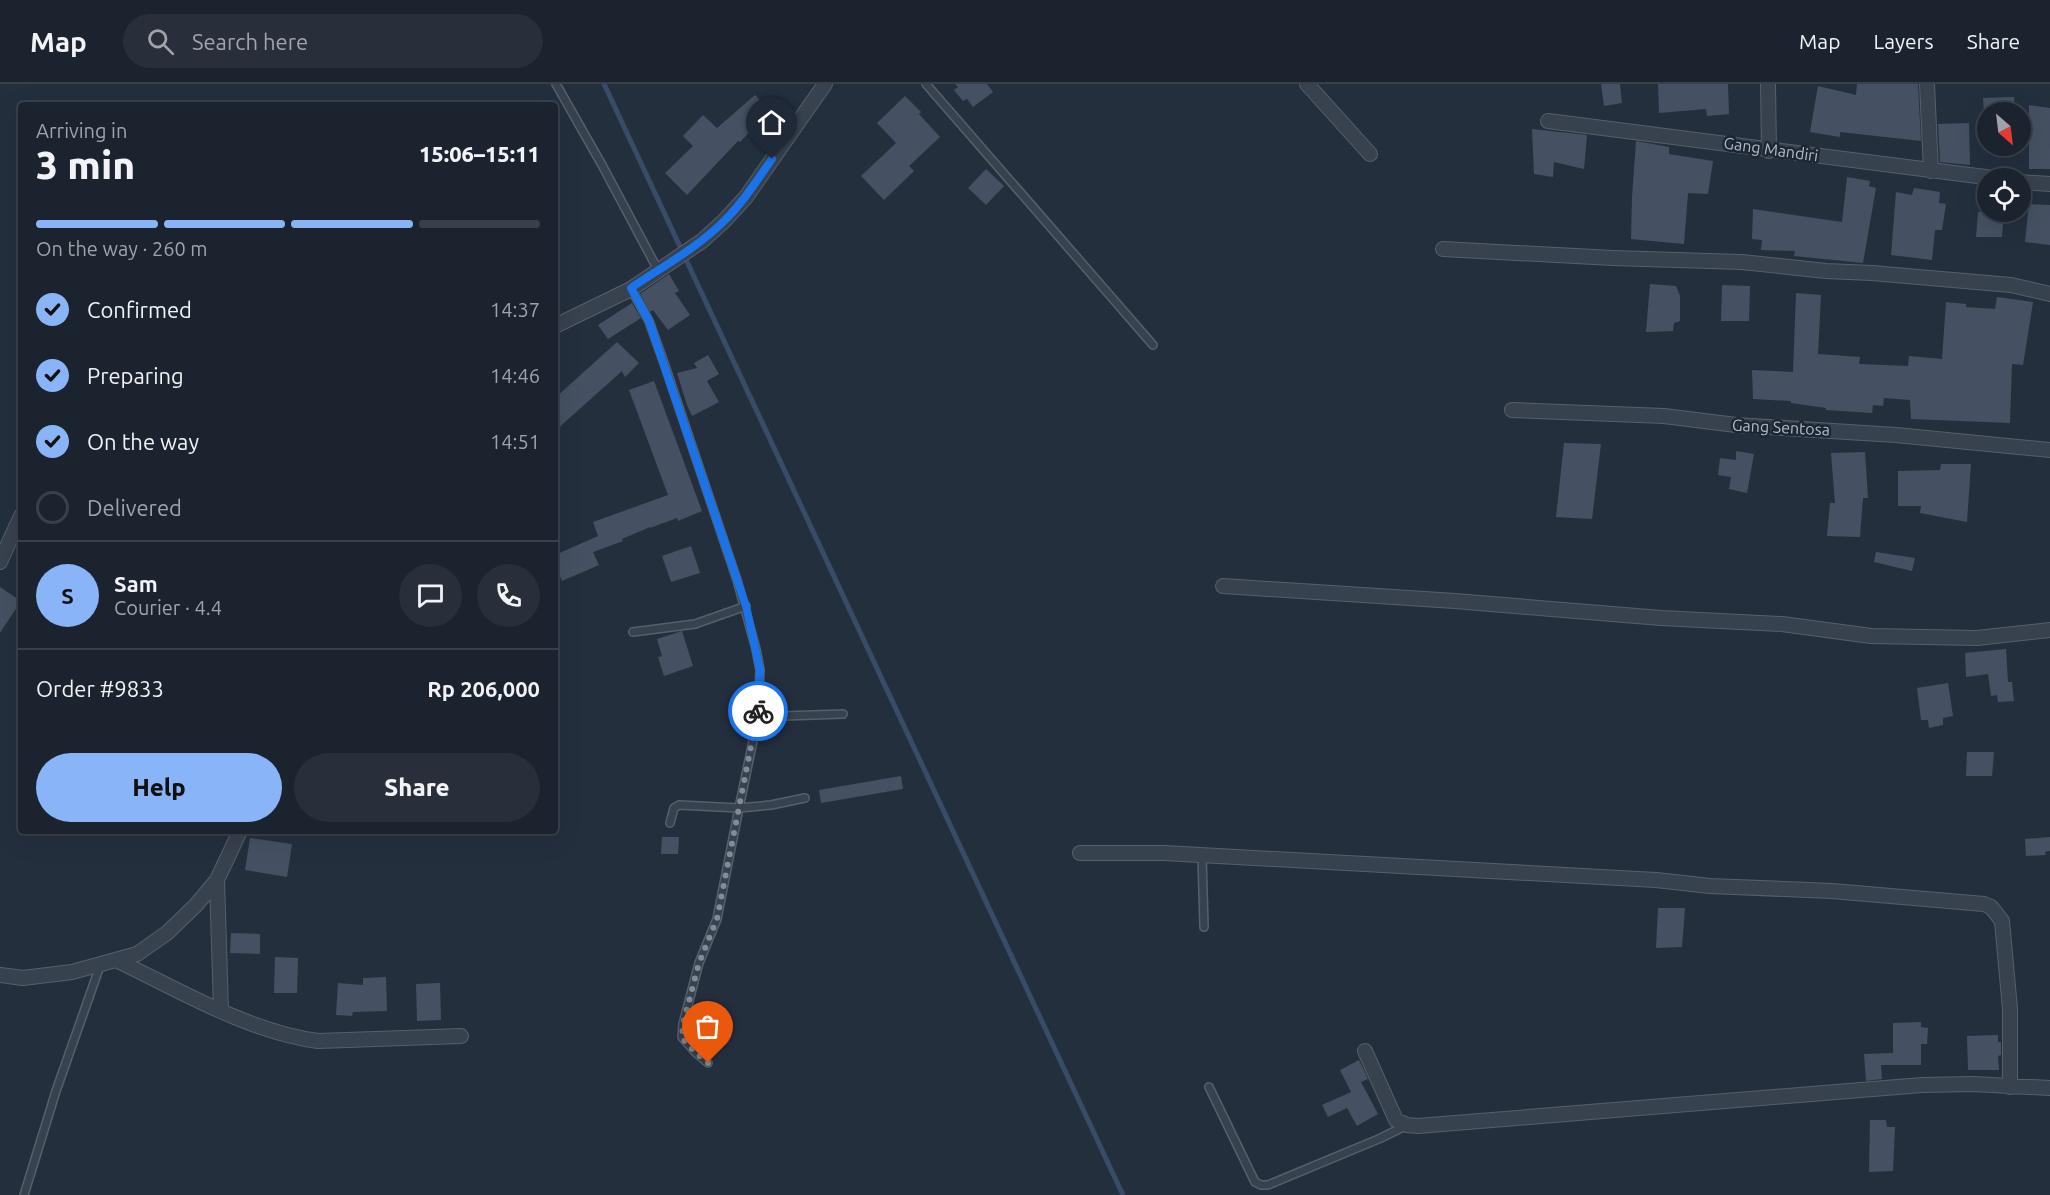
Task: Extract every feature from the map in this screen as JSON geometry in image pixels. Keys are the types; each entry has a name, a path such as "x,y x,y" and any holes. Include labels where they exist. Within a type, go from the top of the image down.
{"street":[{"path":"558,324 631,288 702,241 746,197 825,84"},
{"path":"1307,84 1370,154"},
{"path":"1768,84 1768,151"},
{"path":"1927,84 1931,171"},
{"name":"Gang Mandiri","path":"1548,121 1977,176"},
{"path":"2031,183 2050,184"},
{"path":"1443,249 1742,262 1826,271 2001,284 2050,294"},
{"name":"Gang Sentosa","path":"1512,410 1664,416 1736,425 1896,435 2050,450"},
{"path":"0,562 18,523"},
{"path":"1223,586 1661,618 1782,624 1871,636 1977,638 2050,630"},
{"path":"0,975 23,978 72,972 137,954 167,933 196,905 217,880 239,834"},
{"path":"1080,853 1202,855 1644,879 1710,886 1832,891 1984,904 1991,907 2002,921 2010,1009 2010,1087"},
{"path":"217,880 221,1010"},
{"path":"116,960 221,1010 297,1038 318,1041 461,1036"},
{"path":"1365,1052 1396,1120 1407,1125 1418,1126 1922,1085 1973,1084 2050,1088"}],"lane":[{"path":"556,84 660,268"},
{"path":"926,84 1153,345"},
{"path":"631,288 649,321 746,606 760,670 758,717 717,919 699,963 683,1024 682,1038 708,1063"},
{"path":"633,632 695,624 746,606"},
{"path":"758,717 843,714"},
{"path":"670,823 674,808 679,805 739,808 771,805 805,798"},
{"path":"1202,855 1204,927"},
{"path":"24,1195 56,1091 100,966"},
{"path":"0,981 23,978"},
{"path":"1209,1087 1255,1182 1261,1185 1268,1185 1407,1125"}],"building":[{"path":"955,84 987,84 993,92 973,107 967,99 963,101 954,90 958,87"},
{"path":"1601,84 1620,84 1622,103 1604,106"},
{"path":"1658,84 1728,84 1729,114 1707,116 1706,109 1659,113"},
{"path":"1857,84 1918,84 1921,141 1840,132 1840,137 1810,132 1818,86 1856,95"},
{"path":"755,95 770,111 687,195 665,173 693,146 683,136 703,115 717,128"},
{"path":"905,96 940,137 909,166 914,171 884,200 861,176 896,143 877,123"},
{"path":"2014,97 2014,102 1983,102 1983,98"},
{"path":"2031,105 2050,108 2050,169 2029,168"},
{"path":"1969,123 1970,165 1940,162 1938,124"},
{"path":"1532,129 1587,135 1584,169 1554,162 1553,177 1534,174"},
{"path":"1636,141 1669,147 1669,154 1713,161 1708,194 1688,193 1684,244 1631,239"},
{"path":"986,169 1004,186 986,205 968,188"},
{"path":"1847,177 1870,181 1869,186 1876,188 1863,263 1794,256 1795,251 1761,250 1762,240 1752,239 1753,209 1842,222"},
{"path":"1914,188 1940,192 1939,203 1946,204 1942,230 1935,230 1932,260 1891,255 1896,192 1912,195"},
{"path":"2031,204 2050,205 2050,245 2025,242 2027,222 2031,222"},
{"path":"1977,222 2003,222 2002,237 1976,237"},
{"path":"669,274 679,291 675,293 690,315 668,330 653,310 650,312 640,294"},
{"path":"1650,284 1676,286 1680,296 1680,321 1674,323 1673,331 1646,332"},
{"path":"1722,285 1750,286 1749,321 1721,321"},
{"path":"1796,293 1821,295 1818,354 1860,357 1859,364 1908,366 1909,356 1942,359 1946,302 1966,304 1966,307 1995,309 1997,297 2033,302 2023,365 2012,364 2010,423 1911,419 1910,400 1884,398 1883,406 1873,405 1872,413 1826,410 1826,408 1791,403 1791,401 1753,399 1752,370 1793,372"},
{"path":"632,303 641,318 608,339 598,325"},
{"path":"617,342 639,363 625,377 622,371 558,428 558,395"},
{"path":"708,355 719,374 707,381 719,402 692,416 677,373 697,368 694,363"},
{"path":"654,381 702,511 678,521 677,518 650,527 622,539 623,541 593,552 599,565 562,581 558,572 558,554 598,536 593,522 668,495 629,390"},
{"path":"1564,443 1601,444 1592,519 1556,517"},
{"path":"1736,451 1754,454 1747,493 1729,489 1731,477 1718,475 1720,458 1736,460"},
{"path":"1865,452 1868,498 1863,498 1860,537 1827,536 1830,503 1835,503 1831,453"},
{"path":"1941,464 1971,464 1967,522 1920,513 1921,506 1898,506 1898,471 1940,470"},
{"path":"691,546 700,573 671,582 662,556"},
{"path":"1876,552 1915,558 1912,571 1874,562"},
{"path":"0,587 18,599 18,606 0,633"},
{"path":"682,631 693,666 664,676 658,657 662,656 657,639"},
{"path":"2006,649 2008,682 2012,682 2014,701 1998,702 1997,695 1991,696 1988,674 1966,677 1965,653"},
{"path":"1948,683 1953,716 1943,718 1943,725 1929,728 1928,720 1921,720 1917,688"},
{"path":"1967,752 1994,752 1992,776 1966,776"},
{"path":"901,776 903,789 821,803 819,790"},
{"path":"662,837 679,837 678,854 661,854"},
{"path":"2050,837 2050,851 2045,852 2046,855 2026,856 2025,839"},
{"path":"250,838 292,844 287,877 245,870"},
{"path":"1658,908 1685,908 1682,947 1656,948"},
{"path":"231,933 260,934 260,954 230,953"},
{"path":"275,957 298,958 297,993 274,993"},
{"path":"386,977 387,1011 353,1012 352,1016 336,1015 338,983 363,985 363,978"},
{"path":"440,983 441,1020 417,1021 416,984"},
{"path":"1921,1022 1921,1027 1928,1028 1927,1044 1921,1044 1921,1065 1881,1065 1882,1079 1866,1081 1864,1054 1893,1053 1893,1023"},
{"path":"1998,1035 1998,1042 2001,1042 2001,1055 1998,1056 1999,1070 1968,1070 1967,1036"},
{"path":"1359,1060 1368,1079 1361,1082 1378,1114 1357,1126 1347,1108 1328,1117 1322,1105 1351,1092 1340,1070"},
{"path":"1870,1120 1886,1120 1887,1127 1895,1127 1893,1171 1869,1172"}],"waterway":[{"path":"604,84 1123,1195"}],"way so far":[{"path":"708,1063 682,1038 683,1024 699,963 717,919 758,711"}],"route":[{"path":"758,711 760,670 746,606 649,321 631,288 702,241 724,221 746,197 772,159"}]}
